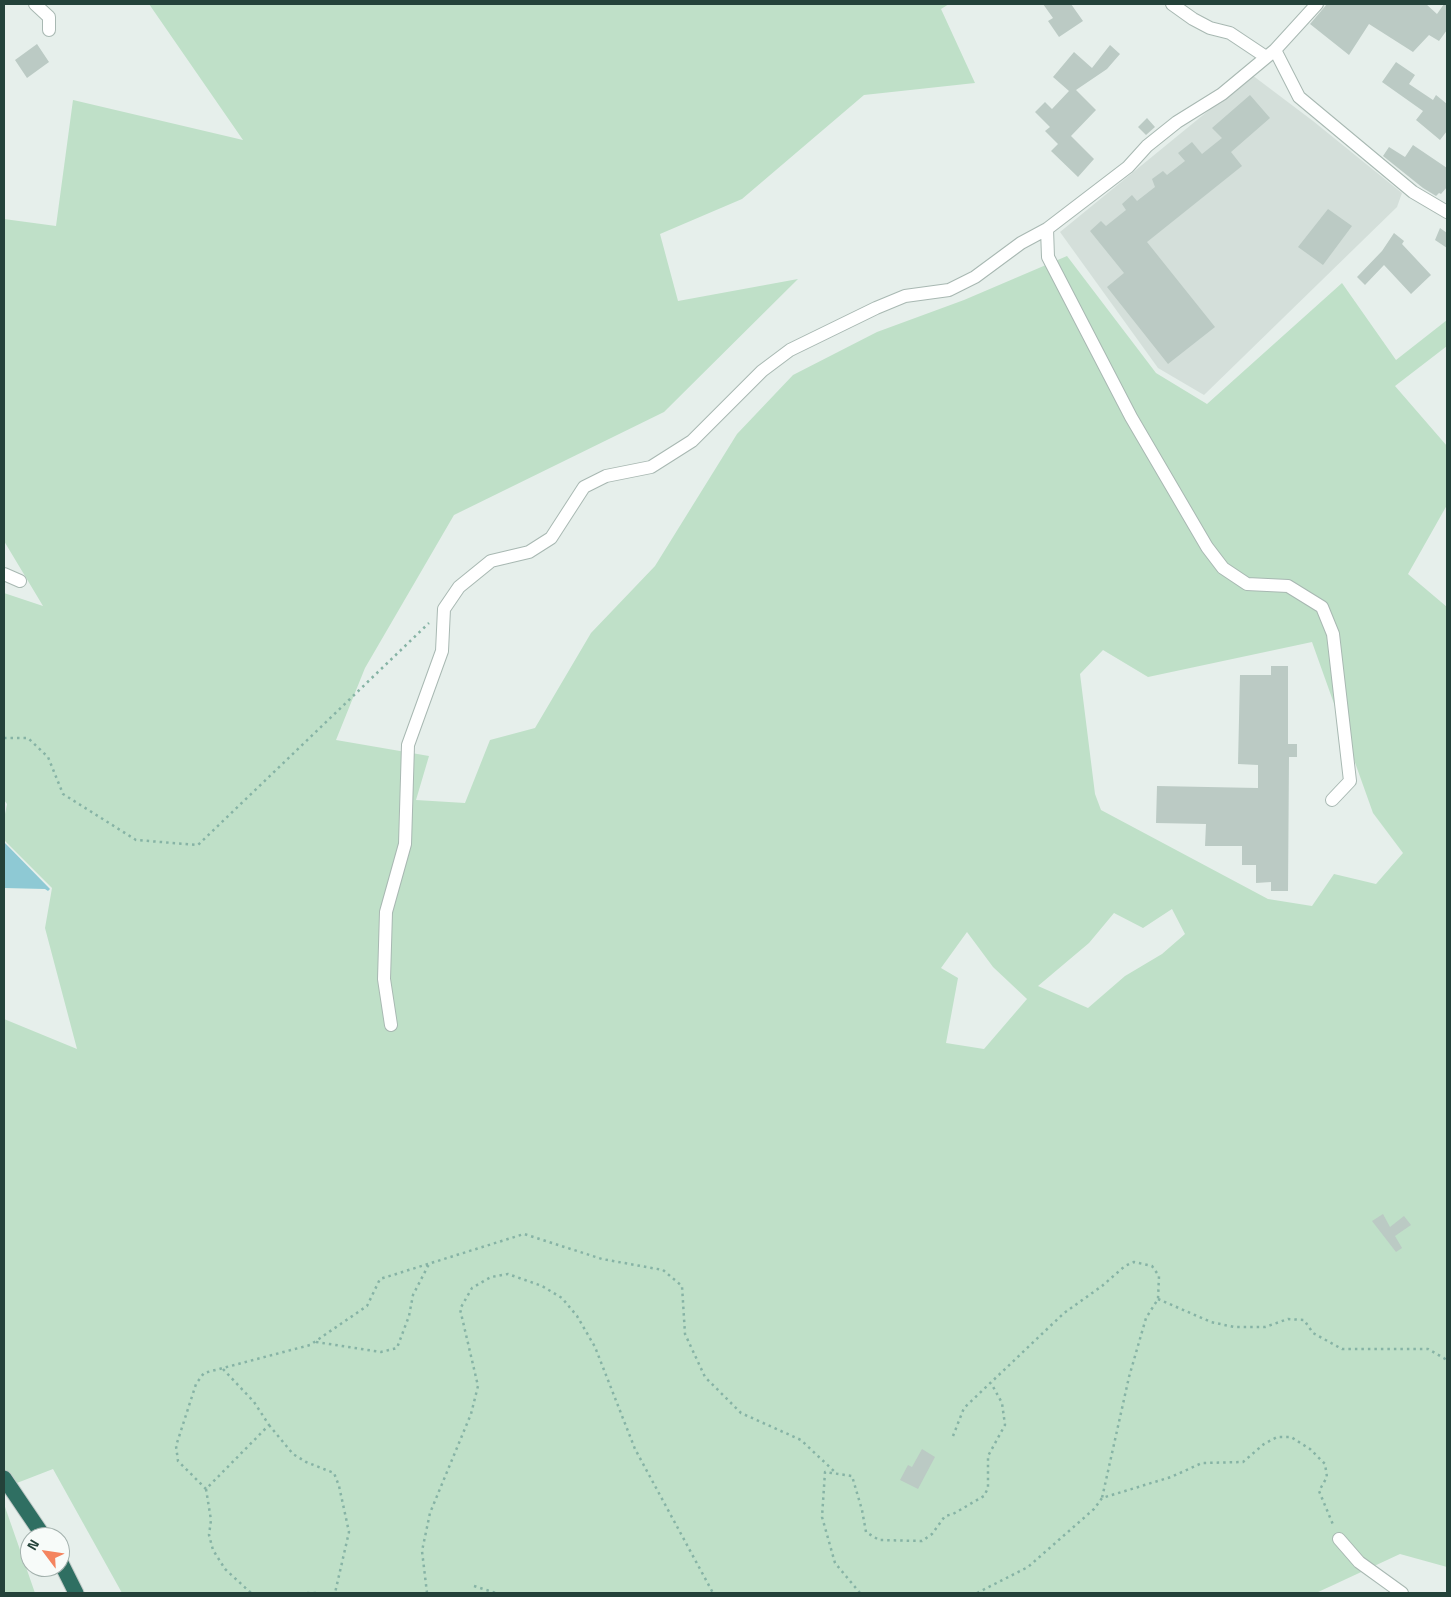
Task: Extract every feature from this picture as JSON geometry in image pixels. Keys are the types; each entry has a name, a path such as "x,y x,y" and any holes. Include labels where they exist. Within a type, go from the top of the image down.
{"highway":[{"path":"4,1478 37,1527"},
{"path":"68,1577 76,1593"}],"street":[{"path":"35,4 49,17 48,30"},
{"path":"1172,4 1210,28 1230,33 1270,53 1299,97 1413,192 1447,212"},
{"path":"391,1025 384,980 386,912 405,844 408,745 442,651 444,609 459,587 491,561 529,552 551,538 584,487 606,476 651,467 692,441 762,371 790,350 905,296 949,290 975,276 1021,244 1047,229 1128,167 1147,146 1177,122 1222,94 1270,53 1317,4"},
{"path":"1047,229 1048,257 1131,417 1207,547 1223,568 1247,584 1288,586 1322,607 1333,634 1350,781 1332,800"},
{"path":"4,574 20,580"},
{"path":"1339,1539 1359,1562 1402,1593"}],"path":[{"path":"4,738 28,738 48,757 63,794 136,840 198,845 444,609"},
{"path":"251,1593 225,1569 213,1550 208,1534 211,1520 206,1489 178,1461 176,1446 196,1384 204,1373 314,1342 367,1306 380,1279 524,1234 602,1259 663,1270 682,1286 685,1334 705,1377 742,1413 801,1440 838,1474"},
{"path":"953,1436 964,1408 1064,1314 1134,1262 1152,1266 1160,1276 1158,1299 1146,1318 1129,1377 1102,1498 1094,1509 1028,1567 977,1593"},
{"path":"314,1342 381,1352 397,1348 408,1316 412,1295 429,1264"},
{"path":"427,1593 422,1551 430,1513 471,1414 478,1386 460,1309 472,1288 491,1277 508,1274 549,1290 562,1298 577,1316 595,1347 635,1449 713,1593"},
{"path":"1158,1299 1211,1322 1234,1326 1265,1327 1288,1318 1304,1320 1313,1333 1342,1349 1428,1349 1447,1360"},
{"path":"223,1369 254,1402 292,1454 306,1462 334,1473 339,1486 349,1532 335,1593"},
{"path":"860,1593 835,1563 822,1517 825,1472 852,1476 866,1532 879,1540 900,1542 922,1541 932,1534 945,1516 953,1514 984,1496 988,1488 988,1456 1005,1424 1002,1403 991,1383"},
{"path":"206,1489 269,1424"},
{"path":"1102,1498 1171,1477 1202,1463 1243,1462 1264,1444 1277,1437 1290,1437 1310,1449 1325,1464 1327,1478 1319,1492 1339,1539"},
{"path":"474,1586 496,1593"},
{"path":"307,1593 320,1593"}],"shaded area":[{"path":"1252,75 1313,121 1402,193 1397,207 1204,395 1158,368 1060,232"}],"green space":[{"path":"149,4 949,4 941,9 975,83 864,95 742,199 660,234 678,301 798,279 664,412 454,515 365,668 336,740 429,756 416,800 465,803 490,740 535,728 591,633 655,566 737,434 793,375 877,332 964,300 1067,256 1156,373 1207,404 1342,283 1396,360 1447,320 1447,346 1395,386 1447,446 1447,505 1408,574 1447,607 1447,1567 1400,1554 1316,1593 122,1593 53,1469 4,1488 4,1019 77,1049 45,928 52,888 4,840 4,819 7,804 4,800 4,593 43,606 4,541 4,219 56,226 73,100 243,140","holes":["1312,642 1373,813 1403,853 1376,884 1334,874 1312,906 1268,899 1101,810 1095,794 1080,674 1103,650 1148,677","1172,909 1185,934 1162,954 1125,976 1088,1008 1038,986 1089,943 1114,913 1143,928","967,932 993,967 1027,999 984,1049 946,1043 958,978 941,968"]},
{"path":"4,1504 20,1550 20,1577 29,1577 35,1593 4,1593"}],"water":[{"path":"4,842 50,889 48,891 45,889 4,888"}],"building":[{"path":"1043,4 1071,4 1083,21 1059,37 1048,21 1053,18"},
{"path":"1327,4 1426,4 1437,14 1444,4 1447,4 1447,30 1439,41 1429,35 1413,52 1369,24 1349,55 1310,24"},
{"path":"37,44 49,62 27,78 15,60"},
{"path":"1110,45 1120,54 1107,69 1076,90 1096,110 1071,136 1094,159 1078,177 1051,151 1058,144 1045,131 1050,127 1035,112 1045,102 1052,109 1069,91 1053,77 1074,52 1092,68"},
{"path":"1396,62 1415,75 1409,84 1433,100 1436,95 1447,104 1447,131 1440,140 1416,120 1423,111 1382,82"},
{"path":"1250,95 1270,118 1231,152 1242,166 1147,242 1215,327 1168,364 1107,287 1124,273 1090,231 1101,221 1106,226 1126,210 1122,204 1132,195 1137,201 1155,187 1152,179 1163,171 1167,175 1185,161 1178,153 1192,142 1202,154 1222,138 1212,128"},
{"path":"1147,118 1155,127 1146,135 1138,127"},
{"path":"1413,145 1447,168 1447,187 1441,194 1439,193 1436,196 1423,188 1383,156 1389,147 1405,157"},
{"path":"1328,209 1352,226 1323,265 1298,247"},
{"path":"1440,228 1447,233 1447,248 1435,240"},
{"path":"1394,233 1404,241 1402,244 1431,275 1411,294 1384,265 1365,285 1357,277 1382,251"},
{"path":"1271,666 1288,666 1288,744 1297,744 1297,757 1289,757 1288,891 1271,891 1271,882 1256,883 1256,865 1242,865 1242,846 1205,846 1206,824 1156,823 1157,786 1258,788 1258,765 1238,764 1240,675 1271,675"},
{"path":"1383,1214 1390,1227 1404,1216 1411,1225 1395,1236 1402,1248 1396,1252 1372,1221"},
{"path":"922,1449 935,1457 918,1489 900,1480 908,1465 912,1467"}]}
